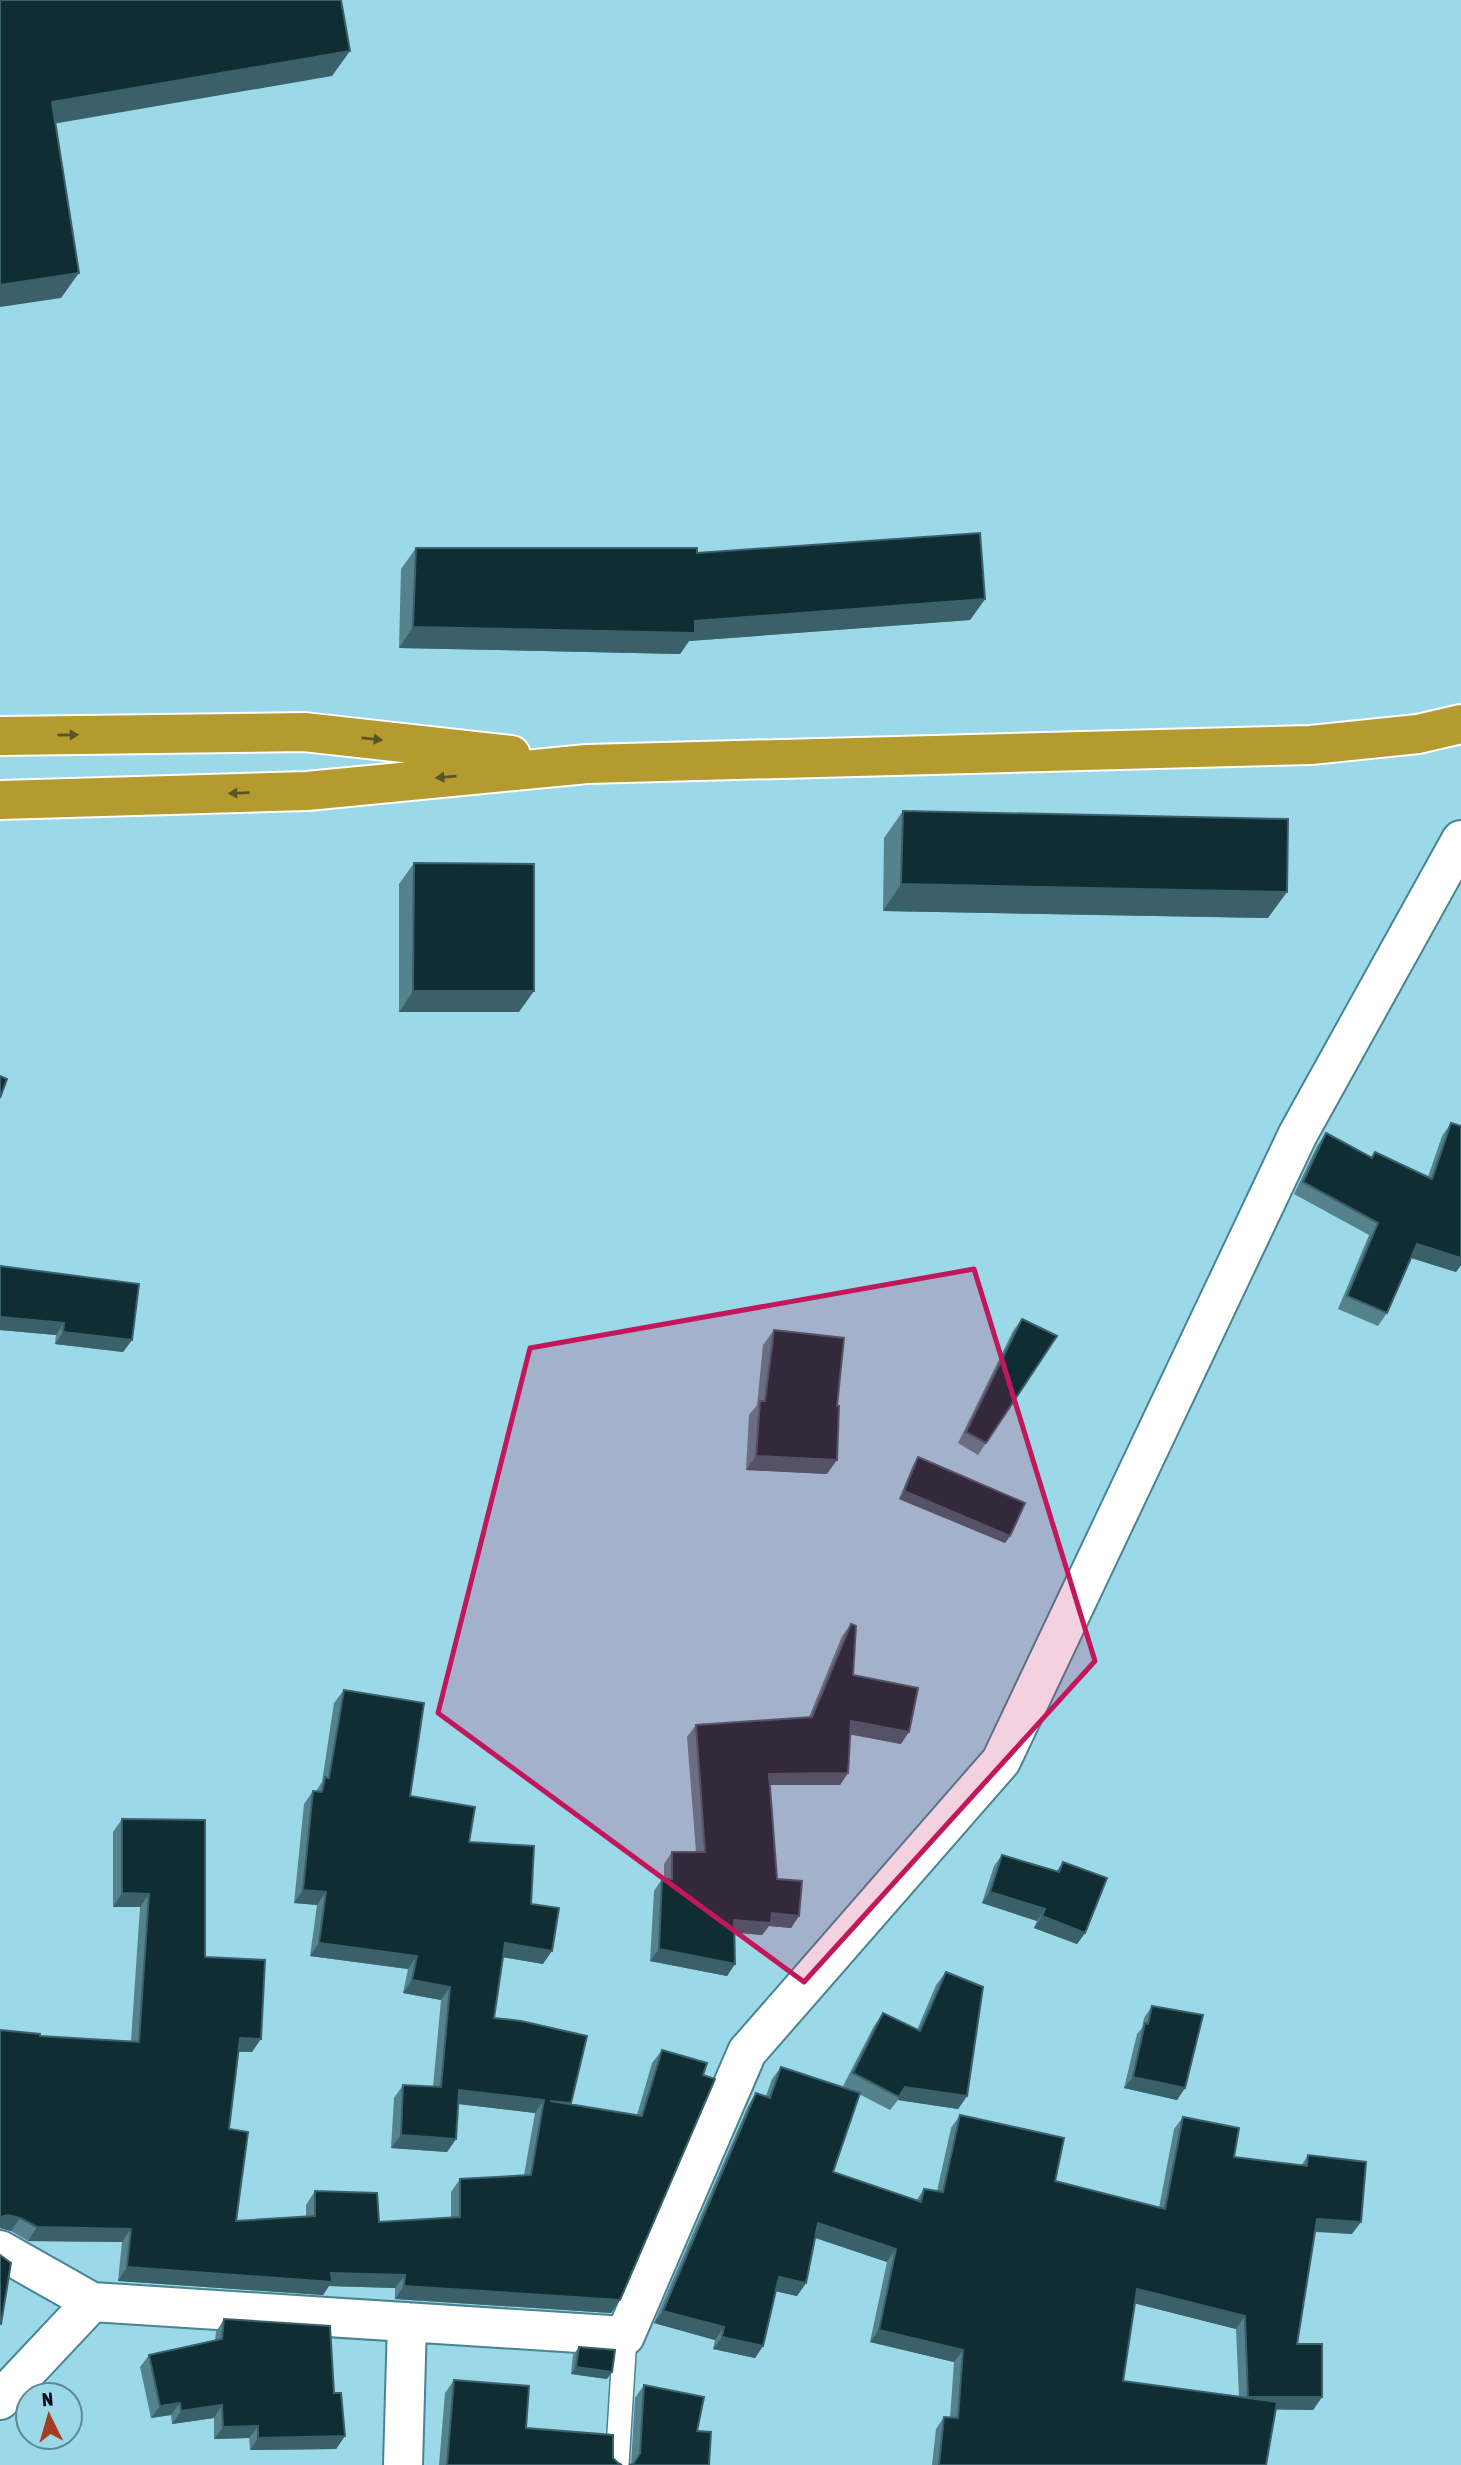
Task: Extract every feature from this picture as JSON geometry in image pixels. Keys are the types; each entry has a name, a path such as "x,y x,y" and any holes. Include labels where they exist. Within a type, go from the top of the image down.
{"highway":[{"path":"0,800 307,790 587,764 1311,745 1418,734 1461,724"},
{"path":"0,736 304,732 587,764"}],"street":[{"path":"0,2250 92,2302 625,2336 747,2052 1000,1761 1298,1134 1461,839"},
{"path":"0,2400 92,2302"},
{"path":"403,2465 407,2322"}],"lane":[{"path":"617,2465 625,2336"}],"highlighted area":[{"path":"974,1269 1095,1661 804,1982 438,1713 530,1348"}],"building":[{"path":"0,0 341,0 350,51 52,102 79,273 0,285"},
{"path":"980,533 985,599 695,621 695,633 413,627 416,548 697,548 697,553"},
{"path":"903,811 1288,819 1287,892 901,884"},
{"path":"414,863 534,864 534,991 413,991"},
{"path":"0,1076 7,1079 0,1098"},
{"path":"1451,1123 1461,1126 1461,1258 1417,1244 1387,1313 1347,1296 1378,1223 1303,1182 1326,1133 1372,1158 1375,1152 1432,1179"},
{"path":"0,1266 139,1284 132,1340 63,1332 64,1323 0,1317"},
{"path":"1022,1319 1057,1336 986,1443 966,1432"},
{"path":"774,1330 844,1338 837,1406 837,1460 756,1456 760,1401 765,1401"},
{"path":"918,1457 1025,1503 1010,1536 904,1491"},
{"path":"851,1624 856,1626 853,1675 918,1688 909,1732 851,1721 848,1773 769,1774 777,1879 802,1881 799,1916 772,1913 771,1923 734,1920 735,1964 659,1949 662,1879 672,1879 672,1852 705,1852 696,1725 812,1717"},
{"path":"344,1690 424,1703 410,1796 475,1807 469,1842 534,1846 531,1904 559,1908 552,1951 505,1943 494,2018 521,2021 587,2036 571,2103 550,2101 642,2116 662,2050 707,2063 703,2075 715,2079 620,2300 404,2286 405,2275 331,2273 332,2282 127,2267 131,2229 37,2227 20,2218 8,2215 0,2217 0,2030 40,2036 139,2042 149,1894 122,1893 122,1819 205,1820 205,1957 265,1960 261,2039 240,2038 229,2129 248,2132 236,2221 315,2216 315,2191 377,2193 379,2222 460,2217 460,2179 531,2175 544,2100 459,2090 456,2139 401,2135 403,2085 441,2087 450,1987 412,1980 417,1956 319,1943 326,1892 303,1890 313,1791 322,1792 325,1777 329,1778"},
{"path":"1002,1855 1059,1872 1063,1862 1107,1878 1085,1933 1042,1916 1045,1909 990,1892"},
{"path":"946,1972 983,1987 967,2096 905,2087 899,2097 853,2073 883,2013 920,2031"},
{"path":"1152,2006 1203,2015 1185,2088 1133,2077 1145,2023 1148,2024"},
{"path":"781,2067 860,2093 833,2172 921,2202 924,2189 943,2192 960,2115 1064,2138 1055,2181 1165,2209 1183,2117 1239,2128 1234,2157 1307,2166 1308,2155 1366,2162 1361,2222 1317,2219 1297,2344 1322,2344 1322,2397 1248,2397 1245,2316 1137,2289 1123,2381 1277,2402 1266,2465 939,2465 944,2417 958,2418 963,2350 879,2330 896,2249 818,2223 806,2283 779,2277 763,2346 722,2337 724,2327 663,2311 756,2093 770,2098"},
{"path":"0,2255 11,2263 1,2324 0,2324"},
{"path":"224,2319 330,2326 334,2393 341,2393 345,2436 258,2438 258,2426 223,2427 222,2405 181,2411 180,2403 160,2406 149,2355 222,2339"},
{"path":"579,2347 615,2350 612,2372 576,2367"},
{"path":"454,2380 529,2386 526,2428 613,2435 613,2458 622,2465 447,2465"},
{"path":"644,2385 704,2397 697,2431 711,2432 709,2465 629,2465 633,2464 640,2454"}]}
